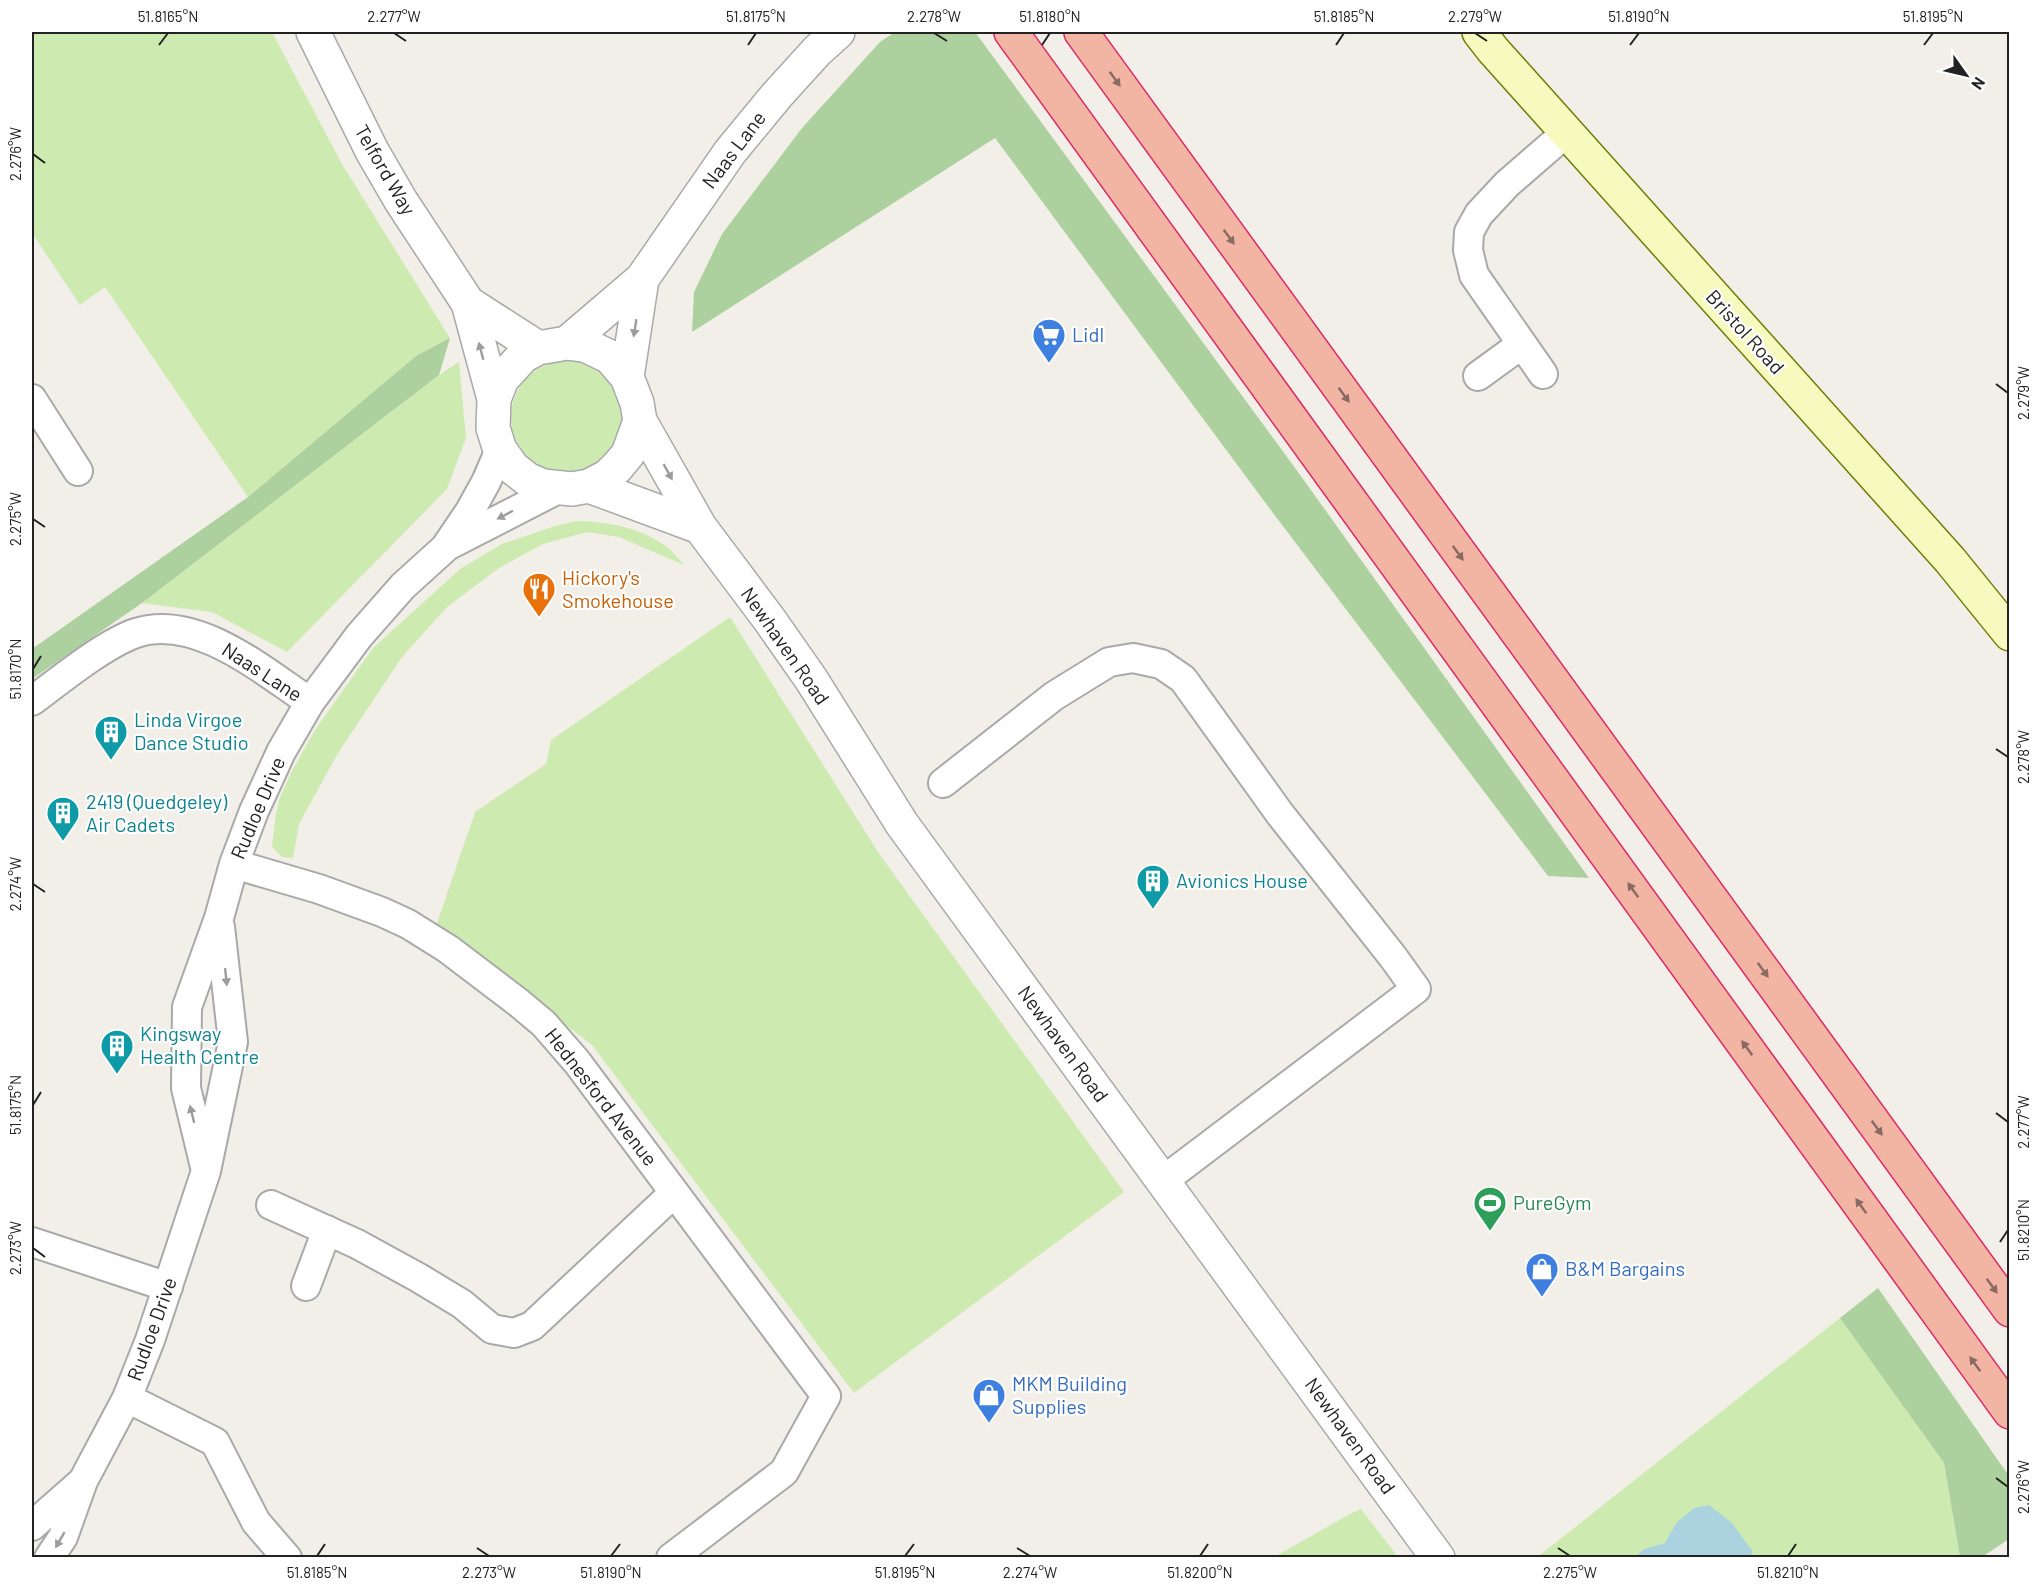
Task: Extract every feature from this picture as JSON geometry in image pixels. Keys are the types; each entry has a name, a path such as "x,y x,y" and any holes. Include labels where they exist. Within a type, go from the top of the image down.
{"highway":[{"path":"1011,32 2010,1412"},
{"path":"1081,32 2010,1310"}],"main road":[{"name":"Bristol Road","path":"1479,32 1942,551 2010,634"}],"street":[{"name":"Telford Way","path":"313,32 372,151 407,210 468,303 494,399 493,428 500,450 513,468 527,479 543,486 573,487"},
{"name":"Naas Lane","path":"552,345 642,279 730,152 777,94 838,32"},
{"path":"1543,374 1474,275 1468,250 1469,232 1479,214 1507,184 1567,132"},
{"name":"Naas Lane","path":"627,376 642,279"},
{"name":"Telford Way","path":"468,303 552,345"},
{"path":"1478,376 1522,344"},
{"name":"Telford Way","path":"494,399 502,379 523,356 552,345 585,345 610,357 627,376 637,403 640,421"},
{"path":"32,399 78,471"},
{"path":"573,487 608,476 628,454 640,421"},
{"name":"Newhaven Road","path":"640,421 700,527 811,679 902,824 1439,1556"},
{"name":"Naas Lane","path":"32,701 104,650 134,634 159,629 191,634 218,643 310,702 359,636 403,586 445,548 470,511 500,450"},
{"name":"Naas Lane","path":"445,548 573,487"},
{"path":"573,487 700,527"},
{"path":"943,783 1054,696 1109,662 1133,658 1161,664 1183,679 1280,814 1416,989 1164,1180"},
{"name":"Rudloe Drive","path":"206,1171 186,1088 187,1007 254,811 281,752 310,702"},
{"name":"Hednesford Avenue","path":"234,864 319,889 408,924 448,949 544,1024 577,1062 826,1396 784,1472 670,1557"},
{"name":"Rudloe Drive","path":"49,1557 63,1537 83,1481 127,1398 168,1287 206,1171 233,1042 219,918"},
{"path":"271,1205 327,1230 427,1283 462,1304 492,1329 514,1333 532,1326 675,1193"},
{"path":"306,1287 327,1230"},
{"path":"32,1242 168,1287"},
{"path":"127,1398 215,1442 256,1522 286,1557"},
{"name":"Rudloe Drive","path":"32,1526 83,1481"}],"green space":[{"path":"32,32 272,32 342,164 450,338 416,356 248,497 105,287 80,305 32,233"},
{"path":"895,32 975,32 1298,472 1589,878 1548,876 1264,501 995,138 692,332 694,292 722,234 802,128 880,42"},
{"path":"450,338 439,375 142,603 32,679 32,649 248,497 416,356"},
{"path":"567,361 588,365 607,377 619,396 623,417 619,438 607,457 588,469 567,473 546,469 527,457 515,438 511,417 515,396 527,377 546,365"},
{"path":"459,362 466,438 447,489 287,652 212,612 142,603 439,375"},
{"path":"577,521 612,524 635,530 667,547 684,565 619,537 587,532 543,544 499,568 447,607 402,657 338,753 299,824 293,858 282,857 272,847 280,797 315,730 373,648 460,569 502,544"},
{"path":"730,617 880,855 1124,1192 854,1393 592,1045 436,926 475,812 546,764 551,740"},
{"path":"1878,1288 2009,1476 2009,1539 1982,1557 1960,1557 1944,1463 1840,1318"},
{"path":"1840,1318 1944,1463 1960,1557 1751,1557 1753,1552 1676,1523 1665,1543 1644,1549 1635,1557 1536,1558"},
{"path":"1361,1509 1398,1557 1274,1557 1350,1514"}],"water":[{"path":"1709,1505 1732,1523 1753,1552 1751,1557 1635,1557 1644,1549 1665,1543 1676,1523 1694,1508"}],"place":[{"name":"Lidl","path":"1049,364"},
{"name":"Hickory's Smokehouse","path":"539,618"},
{"name":"Linda Virgoe Dance Studio","path":"111,761"},
{"name":"2419 (Quedgeley) Air Cadets","path":"63,842"},
{"name":"Avionics House","path":"1153,910"},
{"name":"Kingsway Health Centre","path":"117,1075"},
{"name":"PureGym","path":"1490,1232"},
{"name":"B&M Bargains","path":"1542,1298"},
{"name":"MKM Building Supplies","path":"989,1424"}]}
